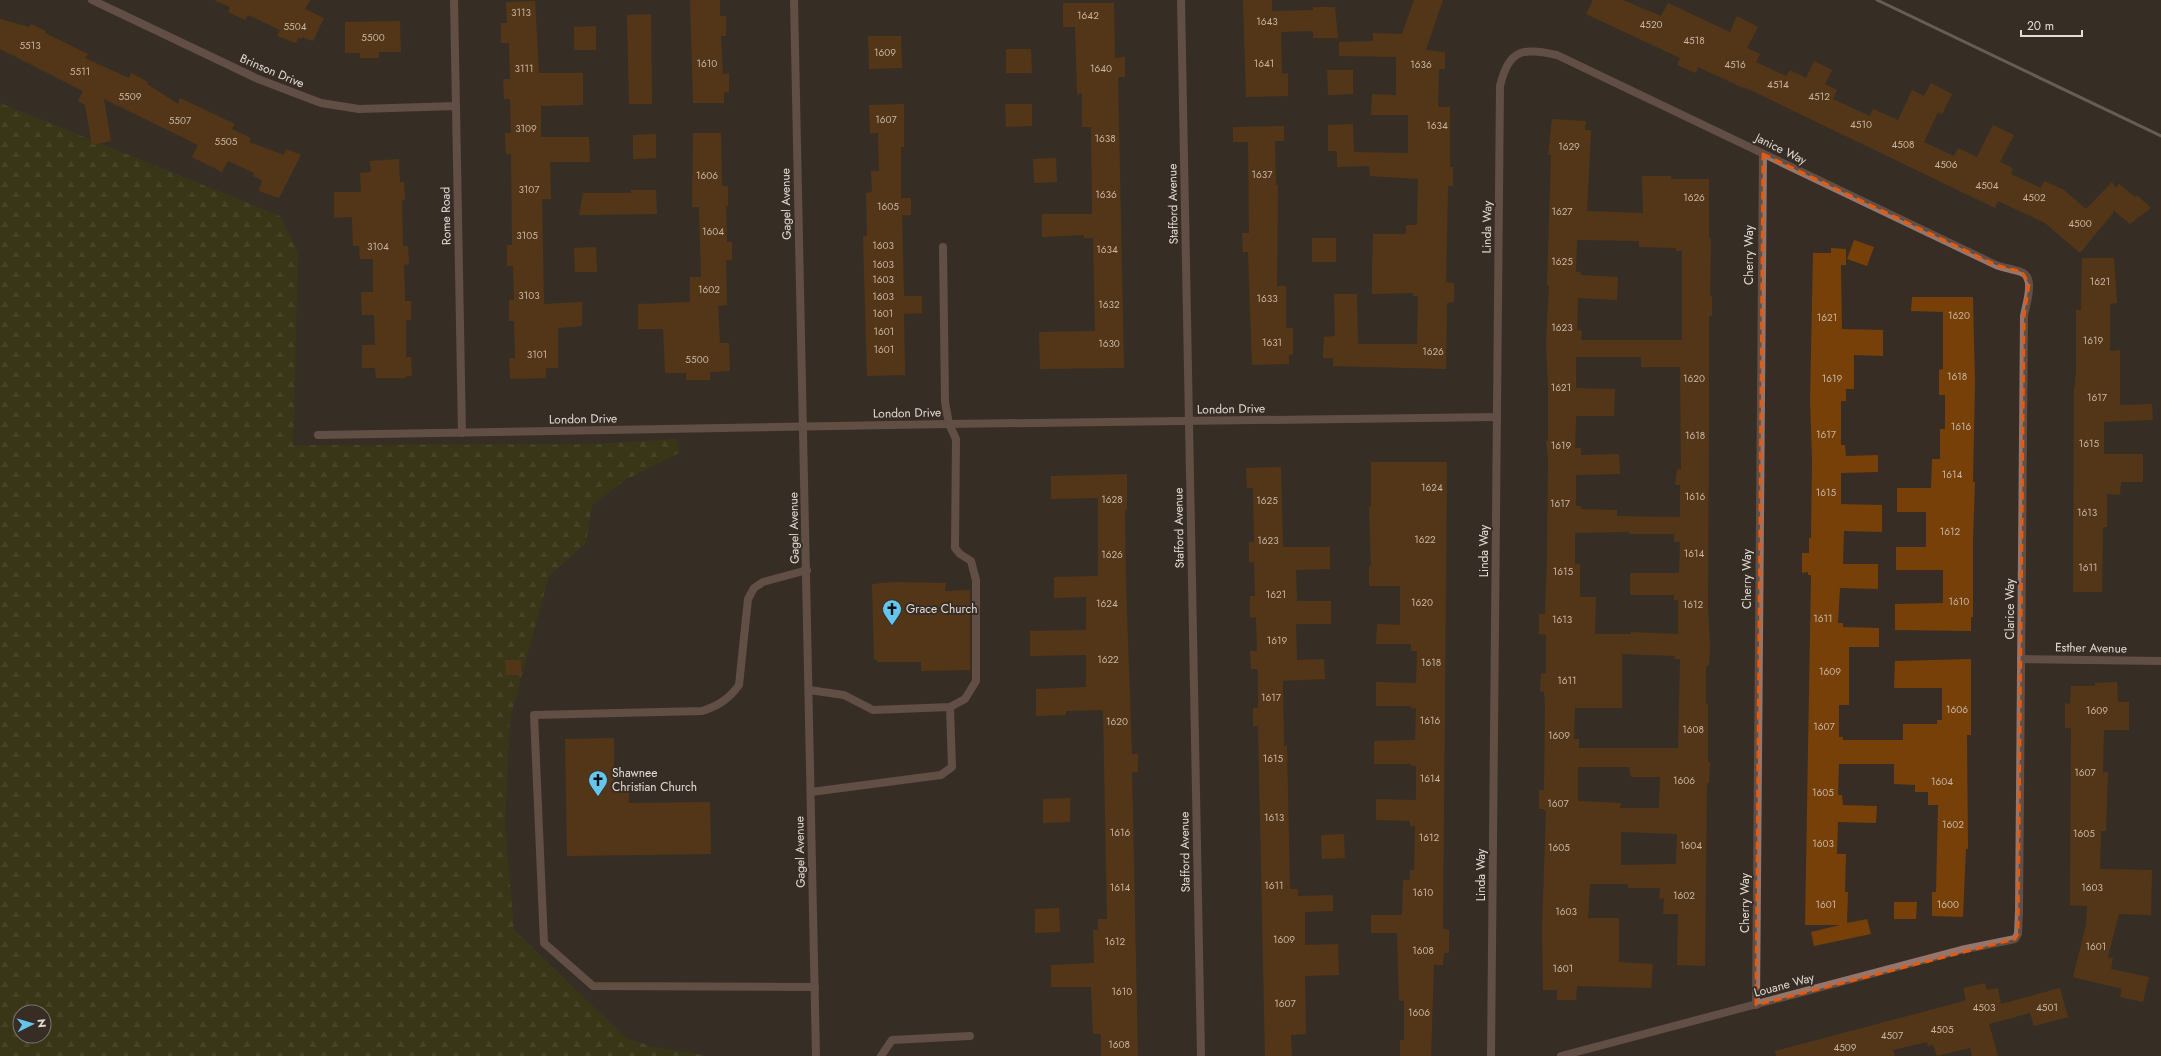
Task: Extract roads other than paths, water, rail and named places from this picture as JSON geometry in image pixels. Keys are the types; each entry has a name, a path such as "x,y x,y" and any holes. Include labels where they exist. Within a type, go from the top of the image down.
{"street":[{"name":"Brinson Drive","path":"92,0 258,79 321,103 359,109 456,106"},
{"name":"Rome Road","path":"454,0 462,433"},
{"name":"Gagel Avenue","path":"794,0 816,1056"},
{"name":"Stafford Avenue","path":"1181,0 1201,1056"},
{"name":"Janice Way","path":"1520,53 1533,50 1557,55 1996,265 2022,272 2028,278"},
{"name":"Linda Way","path":"1492,1056 1500,86 1507,64 1520,53"},
{"name":"Cherry Way","path":"1756,1005 1763,154"},
{"path":"809,690 844,694 873,710 950,707 965,699 976,681 976,580 971,561 960,554 955,548 956,438 949,424 945,402 942,248"},
{"name":"Clarice Way","path":"2015,939 2018,934 2019,911 2024,316 2029,284 2028,278"},
{"name":"London Drive","path":"318,435 804,428 949,424 1497,417"},
{"path":"807,570 763,582 754,588 748,599 739,685 732,695 723,702 702,711 534,715 544,943 593,986 815,987"},
{"name":"Esther Avenue","path":"2021,659 2161,661"},
{"path":"811,792 941,775 952,767 950,707"},
{"name":"Louane Way","path":"1561,1056 1961,950 2015,939"},
{"path":"881,1056 892,1040 970,1036"}],"railway":[{"path":"1877,0 2161,136"}],"place":[{"name":"Grace Church","path":"892,626"},
{"name":"Shawnee Christian Church","path":"598,797"}]}
